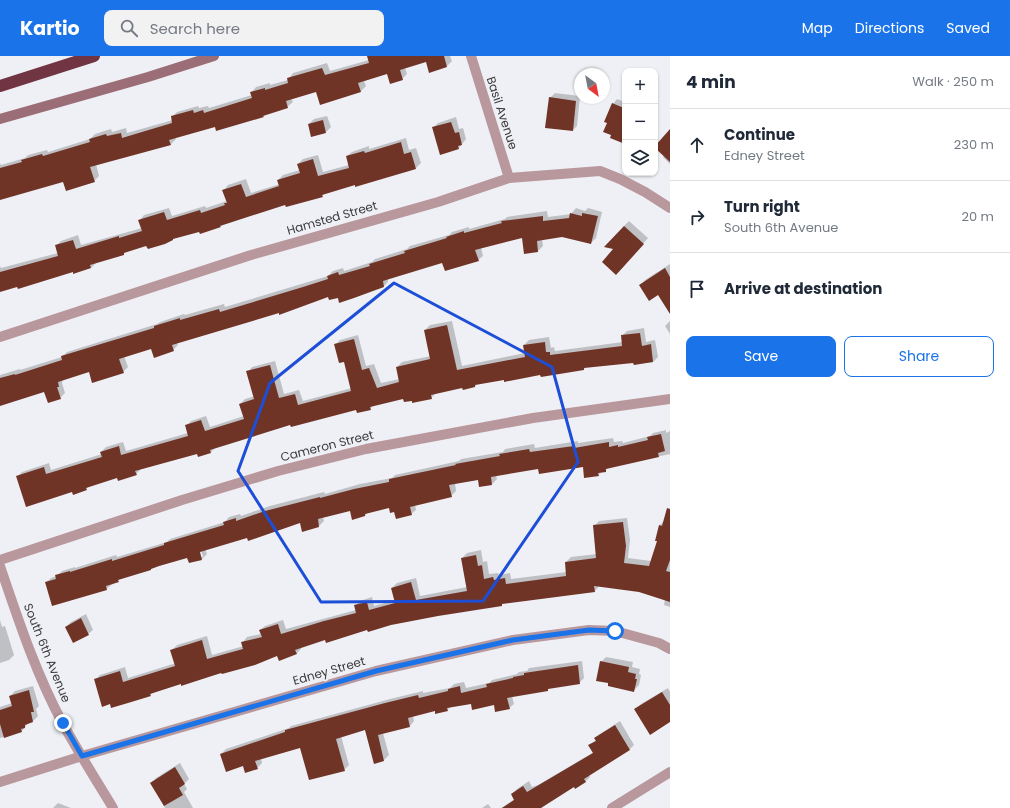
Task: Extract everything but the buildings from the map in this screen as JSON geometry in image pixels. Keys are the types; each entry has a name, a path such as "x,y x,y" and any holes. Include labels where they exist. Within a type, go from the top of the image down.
{"highway":[{"path":"0,86 94,56"}],"main road":[{"path":"0,119 214,56"}],"street":[{"name":"Basil Avenue","path":"471,56 509,178"},
{"name":"Hamsted Street","path":"0,337 251,255 438,202 509,178 600,171 620,179 645,192 670,208"},
{"name":"Cameron Street","path":"0,560 182,500 278,471 366,449 533,418 670,399"},
{"name":"South 6th Avenue","path":"0,566 21,626 46,688 63,723 113,808"},
{"name":"Edney Street","path":"0,782 82,756 376,671 513,640 589,630 615,631 659,643 670,649"},
{"path":"612,808 670,772"}],"highlighted area":[{"path":"394,283 552,367 578,462 483,601 321,602 238,471 270,383"}],"route":[{"path":"63,723 82,756 376,671 513,640 589,630 615,631"}]}
